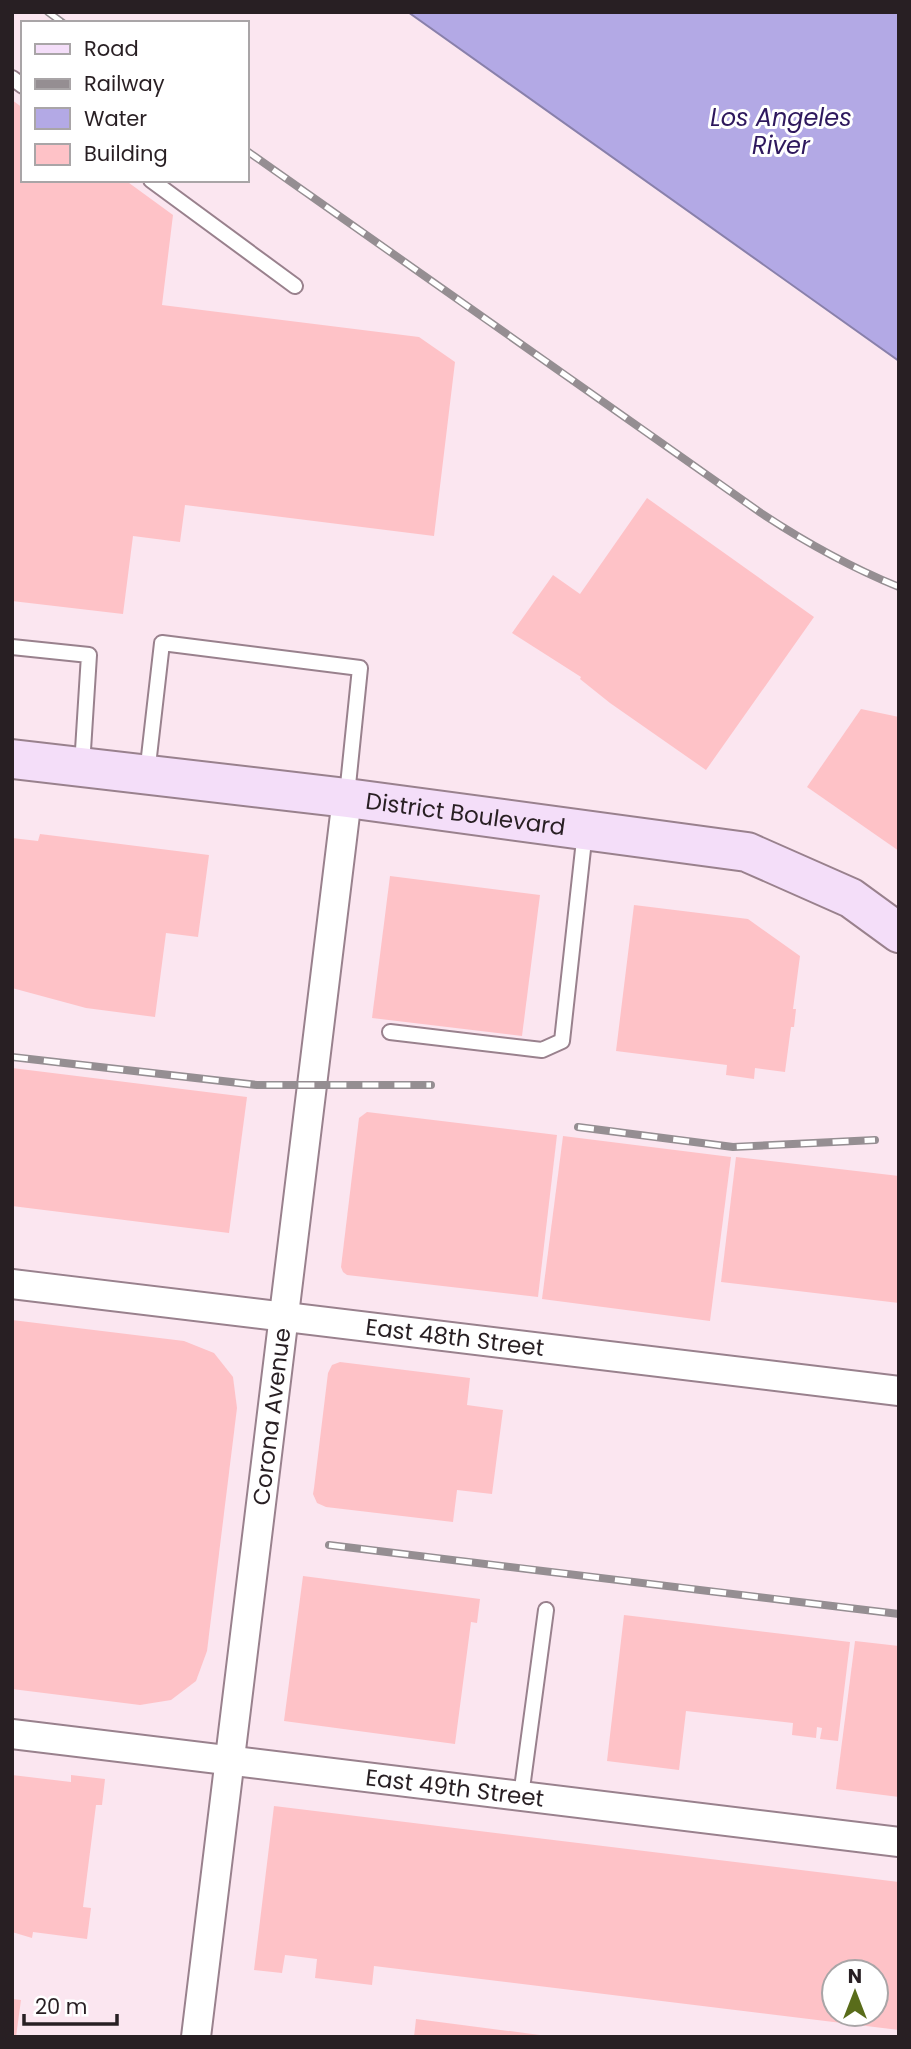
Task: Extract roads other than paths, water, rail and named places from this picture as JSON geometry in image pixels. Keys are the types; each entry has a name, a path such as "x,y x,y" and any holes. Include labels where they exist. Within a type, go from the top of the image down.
{"main road":[{"name":"District Boulevard","path":"12,759 347,798 747,852 850,898 899,933"}],"street":[{"name":"Corona Avenue","path":"196,2037 347,798"},
{"name":"East 48th Street","path":"12,1283 899,1391"},
{"name":"East 49th Street","path":"12,1734 899,1842"}],"lane":[{"path":"154,182 295,286"},
{"path":"147,775 162,643 359,668 347,798"},
{"path":"12,647 89,655 82,767"},
{"path":"390,1032 542,1050 562,1041 585,830"},
{"path":"522,1796 547,1610"}],"water":[{"name":"Los Angeles River","path":"408,12 899,12 899,361"}],"railway":[{"path":"48,12 60,21"},
{"path":"248,152 761,513 828,553 899,587"},
{"path":"12,1057 257,1085 431,1085"},
{"path":"578,1127 733,1147 875,1140"},
{"path":"329,1545 899,1614"}]}
